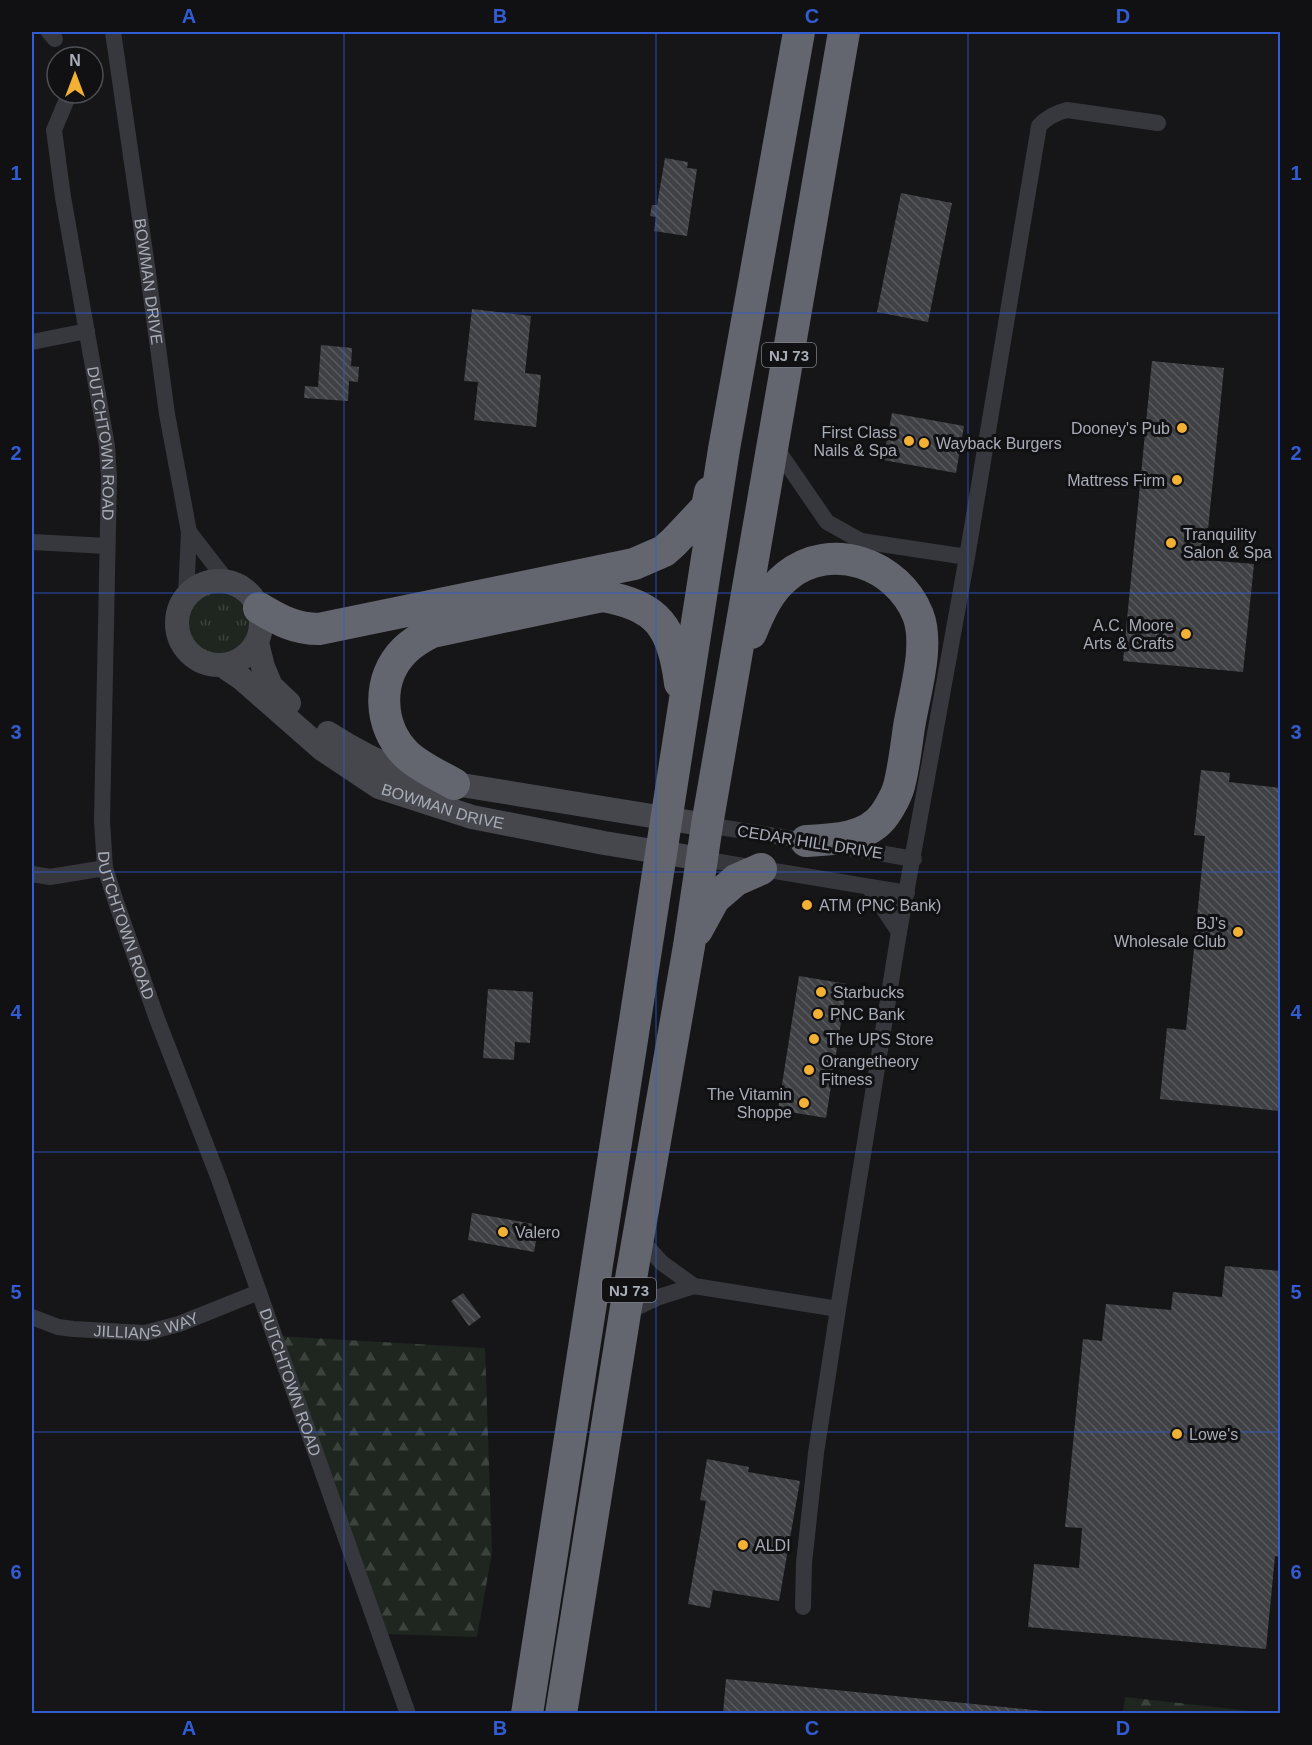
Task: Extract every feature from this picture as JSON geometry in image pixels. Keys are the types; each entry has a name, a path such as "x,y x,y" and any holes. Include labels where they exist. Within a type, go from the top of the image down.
{"highway":[{"name":"NJ 73","path":"527,1713 724,448 799,32"},
{"name":"NJ 73","path":"561,1713 625,1313 843,32"},
{"path":"259,608 290,625 304,630 319,630 634,564 664,551 707,507 718,460 724,448"},
{"path":"732,679 758,616 771,594 786,576 803,566 825,558 870,565 891,577 902,586 918,616 922,651 898,788 885,815 863,831 835,840 806,841"},
{"path":"454,784 407,755 388,728 384,712 387,678 394,663 404,650 432,632 602,596 623,599 641,606 660,622 671,640 680,682 677,750"},
{"path":"689,946 714,899 736,880 761,869"}],"street":[{"name":"BOWMAN DRIVE","path":"112,32 167,414 189,532 186,596"},
{"name":"DUTCHTOWN ROAD","path":"64,105 54,130 107,446 109,478 102,820 105,868 157,1020 219,1179 408,1713"},
{"path":"803,1607 804,1563 816,1453 838,1309 899,932 967,557 1039,126 1046,118 1066,110 1158,123"},
{"path":"32,342 87,331"},
{"path":"773,444 826,522 861,541 967,557"},
{"name":"BOWMAN DRIVE","path":"189,532 227,581"},
{"path":"32,542 107,546"},
{"path":"227,581 246,591 259,608 261,622 257,643 239,661 222,665 201,662 189,654 181,642 177,629 177,615 186,596 205,583 227,581"},
{"name":"BOWMAN DRIVE","path":"257,643 271,686 304,717 354,751 385,766 418,778 707,825"},
{"name":"BOWMAN DRIVE","path":"222,665 241,678 322,749 379,787 472,817 604,843 702,859"},
{"name":"CEDAR HILL DRIVE","path":"707,825 914,859"},
{"name":"CEDAR HILL DRIVE","path":"702,859 907,893"},
{"path":"32,874 50,877 105,868"},
{"path":"869,887 899,932"},
{"path":"638,1237 662,1263 694,1286"},
{"path":"625,1313 659,1297 694,1286 838,1309"},
{"name":"JILLIANS WAY","path":"32,1317 58,1327 145,1333 179,1324 259,1292"}],"green space":[{"path":"218,581 234,584 248,593 257,607 260,623 257,639 248,653 234,662 218,665 202,662 188,653 179,639 176,623 179,607 188,593 202,584"},
{"path":"277,1336 485,1348 492,1552 477,1637 385,1634"},
{"path":"1125,1697 1268,1713 1123,1713"}],"building":[{"path":"665,158 688,162 687,168 697,169 687,236 654,231 656,217 650,216 652,205 657,205"},
{"path":"901,193 952,203 928,322 877,312"},
{"path":"472,309 531,316 525,373 541,375 536,427 474,420 478,382 464,381"},
{"path":"321,345 352,348 351,366 359,367 358,382 349,381 348,401 304,398 305,386 318,387"},
{"path":"1152,361 1224,368 1205,560 1254,564 1243,672 1123,661"},
{"path":"892,413 964,426 956,473 883,460"},
{"name":"BJ's Wholesale Club","path":"1201,770 1230,773 1229,782 1280,788 1280,1111 1160,1099 1167,1028 1186,1030 1205,836 1194,835"},
{"path":"799,976 847,984 826,1118 778,1110"},
{"path":"488,989 533,992 530,1043 515,1042 514,1060 483,1058"},
{"name":"Valero","path":"472,1213 539,1225 534,1252 468,1240"},
{"name":"Lowe's","path":"1225,1266 1280,1271 1280,1557 1275,1556 1266,1649 1028,1627 1034,1564 1079,1568 1082,1528 1065,1527 1083,1339 1102,1341 1106,1304 1171,1310 1173,1292 1222,1297"},
{"path":"463,1293 481,1317 469,1326 451,1301"},
{"name":"ALDI","path":"707,1459 749,1467 748,1472 800,1481 779,1601 713,1590 710,1608 688,1604 706,1501 700,1500"},
{"path":"726,1679 1044,1711 1044,1713 723,1713"}],"place":[{"name":"Dooney's Pub","path":"1182,428"},
{"name":"First Class Nails & Spa","path":"909,441"},
{"name":"Wayback Burgers","path":"924,443"},
{"name":"Mattress Firm","path":"1177,480"},
{"name":"Tranquility Salon & Spa","path":"1171,543"},
{"name":"A.C. Moore Arts & Crafts","path":"1186,634"},
{"name":"ATM (PNC Bank)","path":"807,905"},
{"name":"BJ's Wholesale Club","path":"1238,932"},
{"name":"Starbucks","path":"821,992"},
{"name":"PNC Bank","path":"818,1014"},
{"name":"The UPS Store","path":"814,1039"},
{"name":"Orangetheory Fitness","path":"809,1070"},
{"name":"The Vitamin Shoppe","path":"804,1103"},
{"name":"Valero","path":"503,1232"},
{"name":"Lowe's","path":"1177,1434"},
{"name":"ALDI","path":"743,1545"}]}
